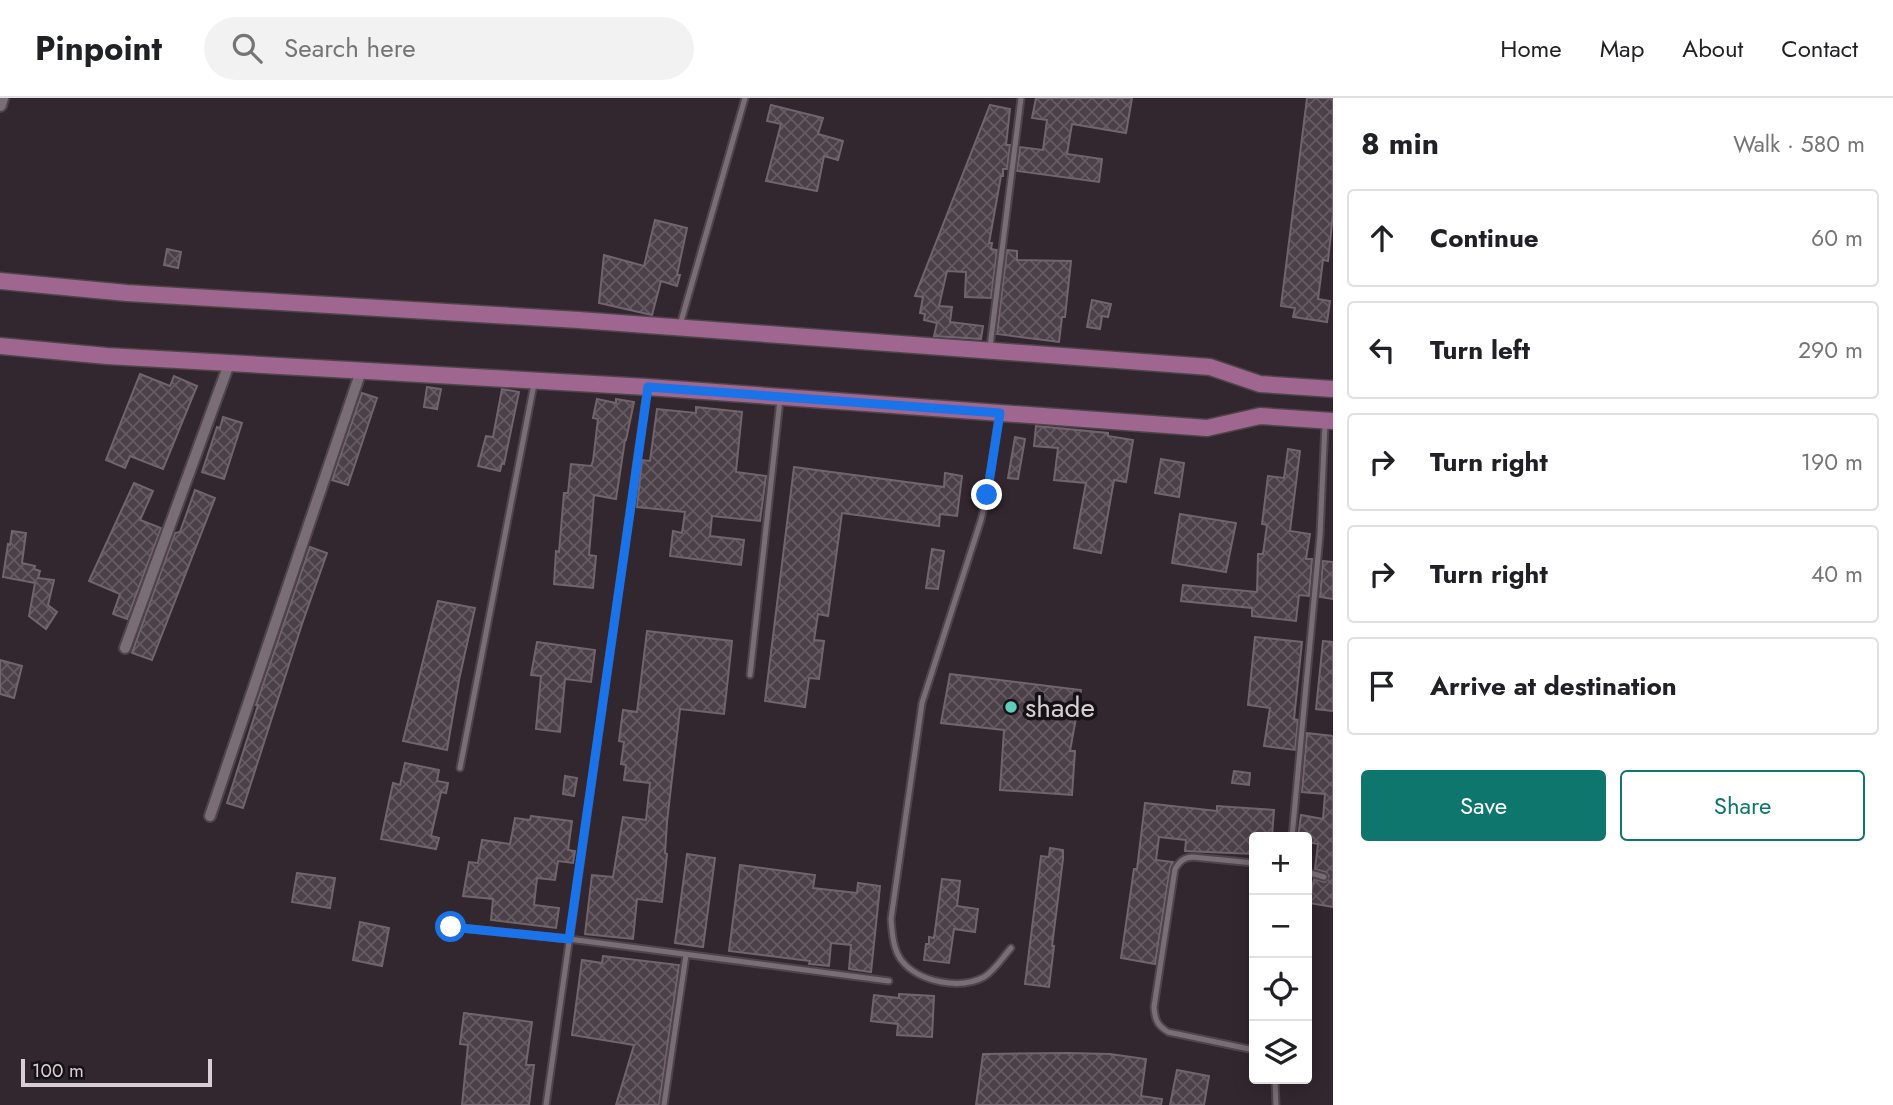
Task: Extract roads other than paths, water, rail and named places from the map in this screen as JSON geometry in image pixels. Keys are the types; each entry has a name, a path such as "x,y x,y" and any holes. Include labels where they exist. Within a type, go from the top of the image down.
{"main road":[{"path":"0,281 127,293 990,350 1210,368 1260,384 1333,389"},
{"path":"0,346 229,364 648,387 1207,428 1260,416 1329,421"}],"street":[{"path":"0,105 2,98"},
{"path":"125,648 229,364"},
{"path":"210,816 361,371"}],"lane":[{"path":"680,328 745,98"},
{"path":"990,350 1021,98"},
{"path":"460,768 534,381"},
{"path":"546,1105 648,387"},
{"path":"750,675 780,397"},
{"path":"1000,413 981,520 922,703 891,919 894,943 900,960 913,972 929,979 946,982 967,981 985,976 1011,948"},
{"path":"1292,832 1329,421"},
{"path":"1249,863 1192,857 1179,862 1175,869 1154,1007 1155,1020 1168,1032 1249,1049"},
{"path":"1312,873 1324,877"},
{"path":"451,927 569,939 889,981"},
{"path":"664,1105 686,955"},
{"path":"1275,1084 1276,1105"}],"place":[{"name":"shade","path":"1011,707"}]}
